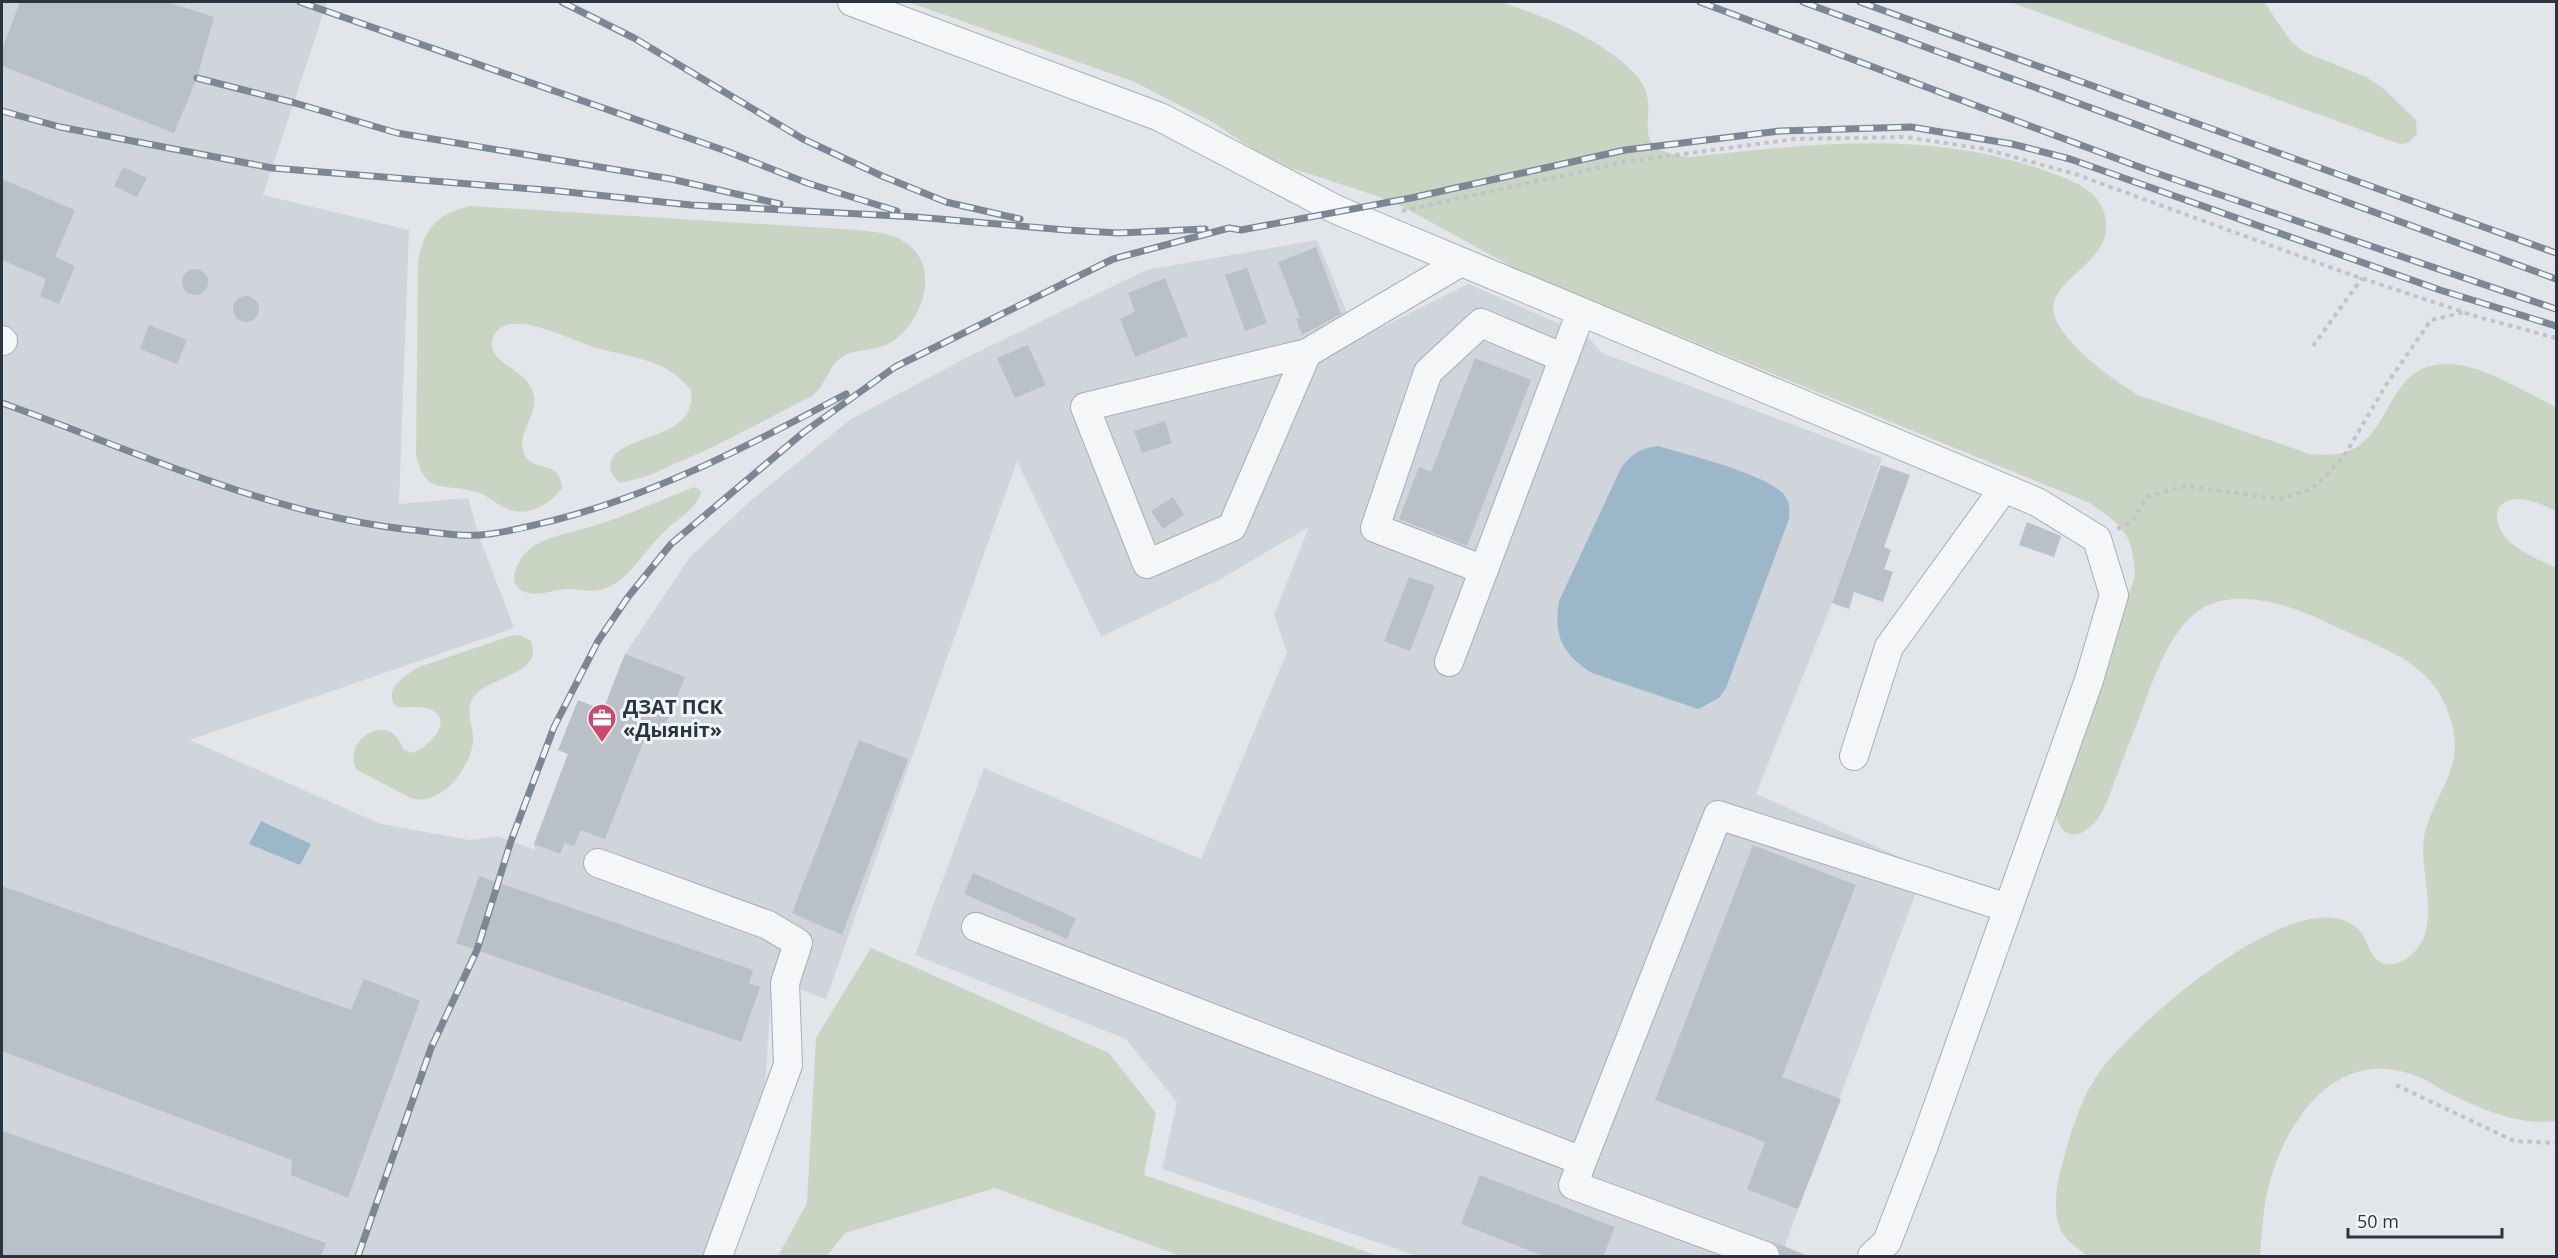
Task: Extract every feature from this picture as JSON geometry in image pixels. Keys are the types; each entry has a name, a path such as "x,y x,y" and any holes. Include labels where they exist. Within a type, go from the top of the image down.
{"street":[{"path":"852,2 1160,117 1337,210 2037,502 2097,539 2115,595 2089,680 1923,1148 1887,1242 1872,1257"},
{"path":"1307,353 1232,527 1147,564 1085,407 1307,353 1461,262"},
{"path":"1449,662 1581,312"},
{"path":"1484,570 1375,528 1428,372 1481,323 1564,358"},
{"path":"1854,756 1889,647 2004,488"},
{"path":"1766,1257 1573,1185 1718,815 2008,908"},
{"path":"598,863 768,925 798,943 785,983 788,1065 717,1257"},
{"path":"976,927 1582,1161"}],"path":[{"path":"1361,220 1623,162 1795,139 1906,137 1985,149 2075,174 2362,278 2465,312 2556,338"},
{"path":"2313,346 2362,278"},
{"path":"2097,539 2131,522 2148,496 2186,486 2280,499 2312,489 2343,458 2386,385 2431,320 2465,312"},
{"path":"2396,1085 2514,1141 2556,1143"}],"shaded area":[{"path":"2,2 327,2 263,195 409,230 399,504 468,498 479,536 514,628 190,740 381,824 470,840 498,836 535,850 534,844 568,754 558,750 605,711 625,654 690,557 748,503 851,419 968,357 1146,270 1317,240 1358,339 1468,284 1586,335 1602,353 1882,458 1832,603 1756,794 1925,868 1781,1256 1417,1256 1162,1169 1177,1102 1126,1039 915,955 984,768 1201,859 1287,652 1274,615 1309,527 1221,579 1101,637 1017,461 826,999 772,979 765,1087 703,1256 2,1256"}],"green space":[{"path":"908,2 1501,2 1573,31 1621,61 1635,74 1644,88 1648,101 1649,136 1655,145 1667,152 1689,157 1827,144 1916,145 1961,150 2007,159 2052,173 2083,187 2101,204 2106,228 2097,252 2059,291 2054,302 2054,314 2060,328 2084,355 2138,395 2310,454 2320,455 2346,452 2365,440 2403,385 2414,374 2429,366 2450,364 2477,369 2556,407 2556,511 2531,501 2516,499 2502,505 2497,515 2503,534 2513,545 2556,568 2556,1121 2527,1121 2498,1114 2471,1104 2416,1076 2388,1069 2363,1071 2340,1079 2320,1094 2303,1113 2289,1135 2277,1159 2269,1184 2260,1256 2088,1256 2067,1239 2059,1224 2056,1197 2061,1169 2069,1139 2086,1094 2098,1074 2116,1052 2145,1024 2180,993 2220,963 2261,938 2300,922 2333,918 2359,930 2374,957 2384,964 2401,962 2417,949 2428,919 2424,838 2430,817 2448,777 2455,748 2452,725 2444,702 2435,687 2423,674 2395,654 2293,608 2256,600 2232,599 2211,604 2195,614 2181,628 2169,646 2109,798 2097,820 2078,834 2067,832 2059,824 2057,805 2135,576 2129,541 2119,526 2090,503 1520,271 1407,209 1377,196 1291,168 1254,150 1214,123 1135,82"},
{"path":"2010,2 2264,2 2290,40 2302,51 2366,77 2384,89 2416,120 2417,134 2408,143 2400,144"},
{"path":"470,206 882,233 898,238 915,251 922,263 925,277 924,292 913,320 904,332 887,345 842,357 812,396 713,447 645,477 620,483 611,470 613,457 622,449 678,423 686,415 691,404 691,390 670,371 646,360 593,347 524,324 510,324 499,328 493,338 493,351 497,357 524,378 534,398 534,408 522,442 523,451 532,463 556,473 560,478 562,488 544,505 529,511 513,511 480,493 431,483 420,468 416,455 418,262 424,240 434,225 448,213"},
{"path":"694,487 701,491 696,502 658,538 631,570 615,583 596,591 565,589 535,594 518,588 514,576 516,569 524,555 535,545 614,519"},
{"path":"520,635 531,641 533,652 530,660 515,673 485,687 473,699 469,712 473,734 472,748 464,768 450,786 432,798 411,798 357,770 354,759 355,749 369,733 378,730 388,731 397,737 403,749 412,753 432,740 437,733 440,719 437,714 425,708 395,706 392,694 397,683 419,667 510,636"},
{"path":"871,948 1109,1053 1156,1113 1144,1175 1379,1256 1181,1256 995,1188 845,1233 827,1256 778,1256 807,1203 816,1038"}],"water":[{"path":"1658,446 1726,466 1762,480 1785,496 1789,507 1789,519 1726,688 1719,698 1698,709 1592,673 1567,652 1559,634 1559,601 1621,468 1637,452"},
{"path":"261,821 311,844 300,865 249,844"}],"building":[{"path":"20,2 167,2 214,17 197,78 174,133 2,66 2,49"},
{"path":"123,167 147,178 137,197 114,186"},
{"path":"2,179 75,210 55,257 75,266 59,304 40,296 46,279 2,260"},
{"path":"1316,247 1341,314 1302,335 1296,319 1300,318 1278,262"},
{"path":"1247,268 1267,323 1245,331 1225,275"},
{"path":"195,269 204,273 208,282 204,291 195,295 186,291 182,282 186,273"},
{"path":"1165,278 1188,336 1135,357 1120,319 1135,312 1128,293"},
{"path":"246,296 255,300 259,309 255,318 246,322 237,318 233,309 237,300"},
{"path":"149,325 187,340 177,364 140,349"},
{"path":"1028,345 1046,385 1015,398 997,358"},
{"path":"1475,358 1531,380 1467,546 1399,519 1419,467 1431,472"},
{"path":"1165,421 1172,443 1142,453 1134,431"},
{"path":"1881,465 1910,475 1884,547 1891,550 1884,569 1893,572 1883,602 1854,592 1849,609 1832,603"},
{"path":"1173,497 1184,515 1163,529 1151,511"},
{"path":"2027,522 2061,536 2054,557 2019,545"},
{"path":"1409,577 1435,586 1410,651 1384,641"},
{"name":"ДЗАТ ПСК «Дыяніт»","path":"625,654 685,677 660,738 647,733 605,839 581,830 574,846 565,843 560,854 534,844 568,754 558,750 578,700 603,710"},
{"path":"859,740 908,759 842,935 792,913"},
{"path":"1753,845 1856,885 1782,1077 1841,1099 1798,1209 1747,1189 1765,1142 1655,1100"},
{"path":"973,873 1076,918 1067,939 964,894"},
{"path":"479,876 753,970 749,983 760,987 741,1042 456,943"},
{"path":"2,886 351,1010 364,979 420,1001 348,1198 291,1175 292,1160 2,1051"},
{"path":"2,1131 326,1243 321,1257 2,1257"},
{"path":"1480,1175 1615,1227 1603,1257 1546,1257 1461,1224"},
{"path":"1771,1241 1808,1257 1781,1257 1778,1246"}],"railway":[{"path":"300,2 726,151 807,183 897,211"},
{"path":"562,2 634,38 803,139 882,176 946,202 1020,219"},
{"path":"1700,2 2150,171 2556,309"},
{"path":"1803,2 2556,279"},
{"path":"1860,2 2556,253"},
{"path":"197,78 295,103 397,133 671,179 780,204"},
{"path":"2,111 60,127 272,168 558,191 691,205 916,217 1066,230 1119,233 1205,229"},
{"path":"358,1256 431,1048 477,950 511,841 554,727 598,641 628,597 671,544 804,432 895,367 1113,259 1229,228 1241,230 1411,198 1625,150 1780,131 1911,127 2012,144 2070,159 2440,290 2556,326"},
{"path":"2,403 204,479 306,511 412,530 472,535 499,533 537,525 631,496 740,449 846,394"}],"place":[{"name":"ДЗАТ ПСК «Дыяніт»","path":"602,744"}]}
